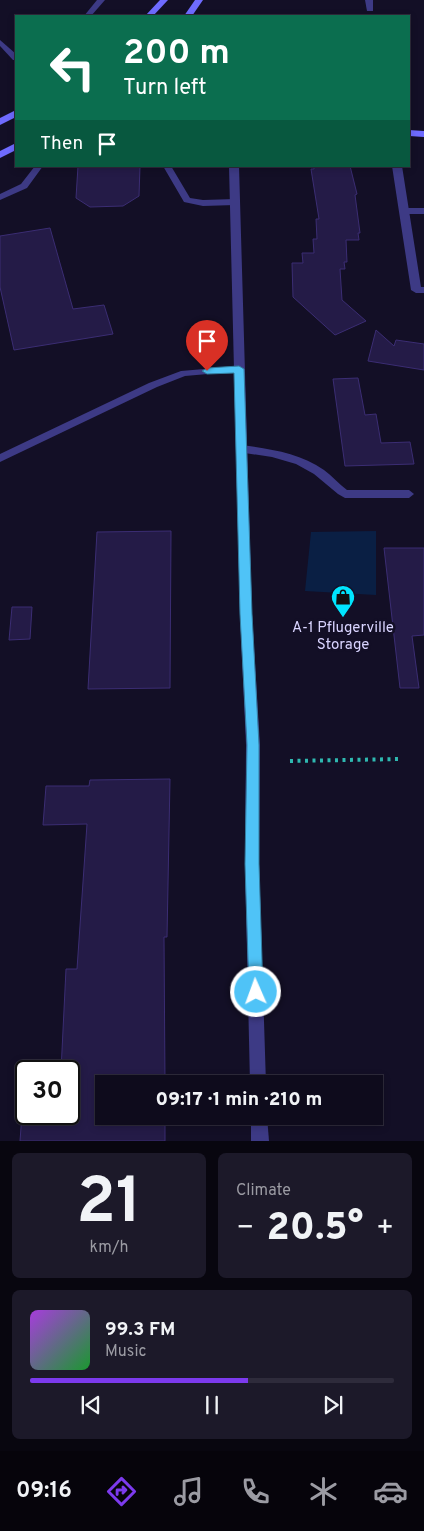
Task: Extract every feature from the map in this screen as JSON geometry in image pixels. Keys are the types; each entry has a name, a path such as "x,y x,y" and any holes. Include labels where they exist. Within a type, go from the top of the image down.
{"main road":[{"path":"150,15 164,0"},
{"path":"189,15 199,0"},
{"path":"0,122 15,114"},
{"path":"410,133 424,134"},
{"path":"0,155 15,147"}],"street":[{"path":"234,167 246,614 253,745 252,864 258,1075"},
{"path":"397,167 416,290 424,290"},
{"path":"259,1125 260,1141"}],"lane":[{"path":"88,15 101,0"},
{"path":"0,42 15,57"},
{"path":"0,197 24,186 38,167"},
{"path":"168,167 187,200 203,203 235,202"},
{"path":"404,211 424,211"},
{"path":"0,458 153,385 184,373 239,369"},
{"path":"242,449 285,455 318,471 345,494 409,494"}],"path":[{"path":"290,761 402,759"}],"water":[{"path":"376,531 376,595 305,591 311,532"}],"building":[{"path":"78,167 140,167 139,196 123,206 90,207 76,198"},
{"path":"314,167 350,167 357,194 355,195 360,233 358,233 359,240 346,240 347,262 344,262 345,269 340,269 342,300 366,321 335,335 293,297 292,263 303,263 302,253 314,253 313,239 317,239 316,219 319,219 311,169 314,169"},
{"path":"50,228 73,309 104,305 113,334 14,350 0,287 0,236"},
{"path":"376,330 394,346 396,340 424,344 424,370 368,361"},
{"path":"358,378 365,415 376,414 381,443 410,442 414,464 345,466 333,379"},
{"path":"171,531 170,688 88,689 97,532"},
{"path":"384,548 424,548 424,635 412,636 419,688 400,688"},
{"path":"12,607 32,607 30,639 9,640"},
{"path":"170,779 167,937 164,937 165,1075 95,1075 95,1125 165,1125 165,1141 20,1141 21,1125 80,1125 80,1060 62,1060 66,969 77,969 87,824 43,825 46,786 89,786 90,780"}],"place":[{"name":"A-1 Pflugerville Storage","path":"343,618"}],"route":[{"path":"207,371 239,369 246,614 253,745 252,864 256,992"}]}
